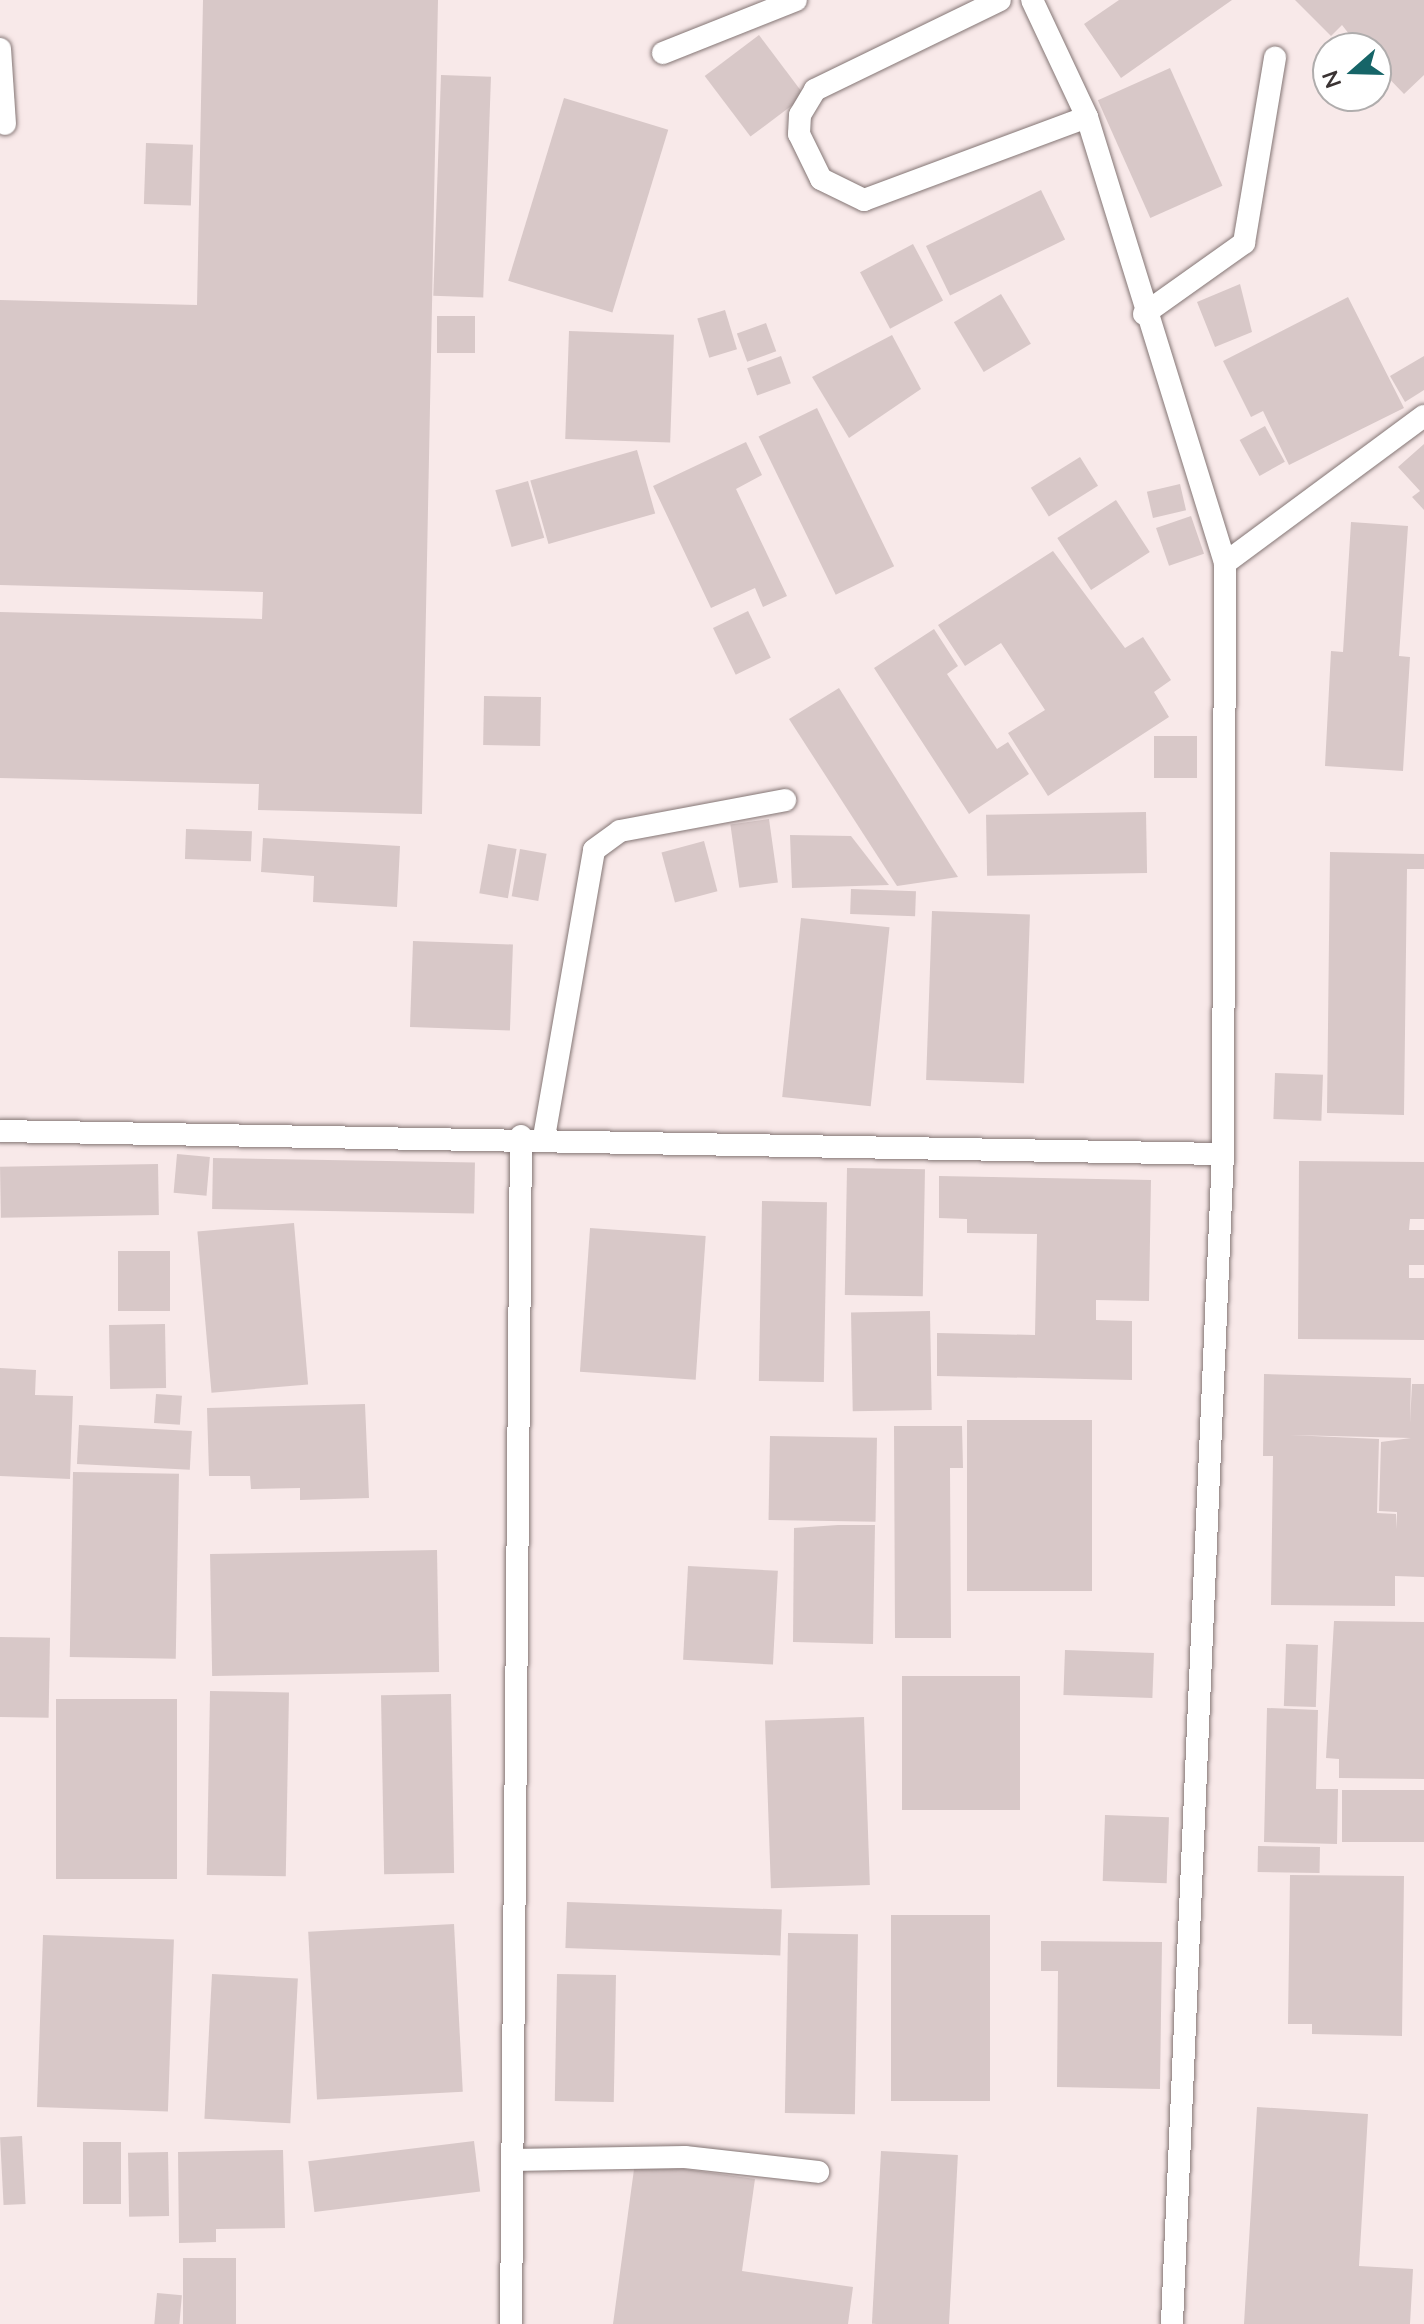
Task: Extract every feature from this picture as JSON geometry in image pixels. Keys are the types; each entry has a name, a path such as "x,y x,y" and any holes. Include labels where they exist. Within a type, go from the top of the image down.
{"lane":[{"path":"663,53 796,0"},
{"path":"1000,0 815,90 800,115 799,134 821,179 864,200 1087,117"},
{"path":"1032,0 1087,117 1144,314 1225,563 1223,1154 1172,2324"},
{"path":"0,49 5,124"},
{"path":"1144,314 1244,243 1275,58"},
{"path":"1225,563 1424,416"},
{"path":"544,1137 594,850 620,831 785,800"},
{"path":"0,1131 521,1136 1223,1154"},
{"path":"511,2324 521,1136"},
{"path":"512,2160 685,2157 818,2172"}],"shaded area":[{"path":"0,0 1424,0 1424,2324 0,2324"}],"building":[{"path":"203,0 438,0 422,814 258,810 259,784 0,778 0,612 262,619 263,592 0,585 0,300 197,305"},
{"path":"1119,0 1232,0 1121,78 1084,24"},
{"path":"1295,0 1424,0 1424,75 1404,94 1392,82 1392,32 1347,32 1342,25 1335,32 1327,32"},
{"path":"759,35 805,96 750,137 705,76"},
{"path":"1170,68 1222,186 1150,218 1098,100"},
{"path":"441,75 491,77 483,298 433,296"},
{"path":"564,98 668,130 612,313 508,281"},
{"path":"146,143 193,145 191,206 144,204"},
{"path":"1041,190 1065,239 950,296 926,246"},
{"path":"913,244 943,301 890,329 860,272"},
{"path":"1240,284 1252,332 1215,347 1197,302"},
{"path":"1001,294 1031,344 984,372 954,322"},
{"path":"1348,297 1404,408 1289,465 1263,411 1251,417 1223,361"},
{"path":"725,310 737,349 709,358 697,318"},
{"path":"437,316 475,316 475,353 437,353"},
{"path":"766,323 776,351 747,362 737,334"},
{"path":"569,331 674,335 670,443 565,439"},
{"path":"892,335 921,389 849,438 812,377"},
{"path":"781,356 791,383 757,396 747,368"},
{"path":"1424,356 1424,390 1405,402 1390,376"},
{"path":"817,408 894,566 836,595 759,436"},
{"path":"1265,426 1285,462 1260,476 1240,440"},
{"path":"746,442 762,475 736,489 787,596 763,607 755,588 711,608 653,486"},
{"path":"1424,444 1424,510 1412,497 1420,491 1398,467"},
{"path":"637,450 655,513 548,544 530,481"},
{"path":"1080,457 1098,486 1049,517 1031,488"},
{"path":"528,481 544,538 512,547 495,490"},
{"path":"1180,484 1186,510 1153,518 1147,492"},
{"path":"1116,500 1150,552 1091,590 1057,538"},
{"path":"1191,516 1204,554 1169,566 1156,528"},
{"path":"1351,522 1408,526 1399,656 1410,657 1403,771 1325,766 1331,651 1343,652"},
{"path":"1053,551 1125,648 1143,637 1171,680 1154,692 1169,717 1048,796 1008,733 1045,710 1001,643 965,666 938,625"},
{"path":"748,611 771,658 736,675 713,628"},
{"path":"934,629 958,666 947,674 997,749 1008,742 1029,774 969,814 874,668"},
{"path":"839,688 958,877 897,886 789,719"},
{"path":"484,696 541,697 540,746 483,745"},
{"path":"1154,736 1197,736 1197,778 1154,778"},
{"path":"1146,812 1147,873 987,876 986,815"},
{"path":"769,819 778,882 739,888 730,824"},
{"path":"186,829 252,831 251,861 185,859"},
{"path":"790,835 851,836 889,885 792,888"},
{"path":"263,838 400,846 397,907 313,902 314,876 261,872"},
{"path":"704,841 717,891 675,903 661,852"},
{"path":"488,844 517,849 508,898 479,893"},
{"path":"520,849 547,854 538,901 512,896"},
{"path":"1330,852 1424,854 1424,869 1407,869 1404,1115 1327,1113"},
{"path":"851,889 916,891 915,916 850,914"},
{"path":"932,911 1030,914 1024,1083 926,1080"},
{"path":"801,918 890,927 871,1106 782,1097"},
{"path":"413,941 513,944 510,1030 410,1027"},
{"path":"1275,1073 1323,1075 1321,1121 1273,1119"},
{"path":"177,1154 210,1157 206,1196 174,1193"},
{"path":"213,1158 475,1163 474,1214 212,1209"},
{"path":"1299,1161 1424,1162 1424,1219 1410,1219 1409,1230 1424,1230 1424,1265 1409,1265 1409,1278 1424,1278 1424,1340 1298,1339"},
{"path":"158,1164 159,1215 1,1218 0,1167"},
{"path":"847,1168 925,1169 923,1296 845,1295"},
{"path":"939,1176 1151,1180 1149,1301 1096,1300 1096,1320 1132,1321 1132,1380 937,1376 937,1333 1035,1335 1037,1234 967,1233 967,1219 939,1218"},
{"path":"762,1201 827,1202 824,1382 759,1381"},
{"path":"294,1223 308,1384 211,1393 197,1231"},
{"path":"590,1228 706,1236 696,1380 580,1372"},
{"path":"118,1251 170,1251 170,1311 118,1311"},
{"path":"930,1311 932,1410 853,1411 851,1312"},
{"path":"165,1324 166,1388 110,1389 109,1325"},
{"path":"0,1368 36,1370 35,1395 73,1396 70,1479 0,1476"},
{"path":"1264,1374 1411,1378 1410,1423 1412,1384 1424,1384 1424,1577 1395,1576 1395,1606 1271,1605 1273,1456 1263,1456","holes":["1290,1435 1411,1438 1381,1442 1379,1511 1397,1512 1397,1529 1396,1514 1377,1513 1379,1439"]},
{"path":"156,1394 182,1396 180,1425 154,1423"},
{"path":"365,1404 369,1498 300,1500 300,1488 251,1489 250,1476 209,1476 207,1408"},
{"path":"967,1420 1092,1420 1092,1591 967,1591"},
{"path":"79,1425 192,1431 190,1470 77,1464"},
{"path":"894,1426 962,1426 963,1468 950,1468 951,1638 895,1638"},
{"path":"770,1436 877,1438 876,1522 769,1520"},
{"path":"73,1472 179,1474 176,1659 70,1657"},
{"path":"875,1525 873,1644 793,1642 794,1528"},
{"path":"437,1550 439,1672 212,1676 210,1554"},
{"path":"688,1566 778,1571 773,1665 683,1660"},
{"path":"1334,1621 1424,1622 1424,1779 1339,1778 1339,1759 1326,1758"},
{"path":"0,1637 50,1638 49,1718 0,1717"},
{"path":"1286,1644 1318,1645 1316,1707 1284,1706"},
{"path":"1065,1650 1154,1653 1152,1698 1063,1695"},
{"path":"902,1676 1020,1676 1020,1810 902,1810"},
{"path":"210,1691 289,1692 286,1876 207,1875"},
{"path":"451,1694 454,1873 384,1874 381,1695"},
{"path":"56,1699 177,1699 177,1879 56,1879"},
{"path":"1267,1708 1318,1710 1316,1789 1338,1789 1337,1844 1264,1842"},
{"path":"864,1717 870,1885 771,1888 765,1720"},
{"path":"1342,1790 1424,1790 1424,1842 1342,1842"},
{"path":"1105,1815 1169,1817 1167,1883 1103,1881"},
{"path":"1258,1846 1320,1847 1320,1873 1258,1872"},
{"path":"1290,1875 1404,1876 1402,2036 1312,2034 1312,2024 1288,2024"},
{"path":"567,1902 782,1910 780,1955 565,1948"},
{"path":"891,1915 990,1915 990,2101 891,2101"},
{"path":"454,1924 463,2092 317,2099 308,1932"},
{"path":"788,1933 858,1934 855,2114 785,2113"},
{"path":"43,1935 174,1940 168,2111 37,2107"},
{"path":"1041,1941 1162,1942 1160,2089 1057,2087 1058,1971 1041,1971"},
{"path":"212,1974 298,1979 290,2123 204,2119"},
{"path":"557,1974 616,1975 614,2102 555,2101"},
{"path":"1257,2107 1368,2114 1359,2266 1413,2269 1410,2324 1244,2324"},
{"path":"22,2136 26,2204 4,2205 0,2137"},
{"path":"474,2141 480,2192 314,2212 308,2161"},
{"path":"83,2142 121,2142 121,2204 83,2204"},
{"path":"283,2150 285,2228 216,2229 216,2242 179,2243 178,2152"},
{"path":"881,2151 958,2155 949,2324 872,2324"},
{"path":"168,2152 169,2216 129,2217 128,2153"},
{"path":"635,2162 755,2179 742,2271 853,2287 848,2324 613,2324"},
{"path":"183,2258 236,2258 236,2324 183,2324"},
{"path":"157,2293 182,2295 179,2324 154,2324"}]}
